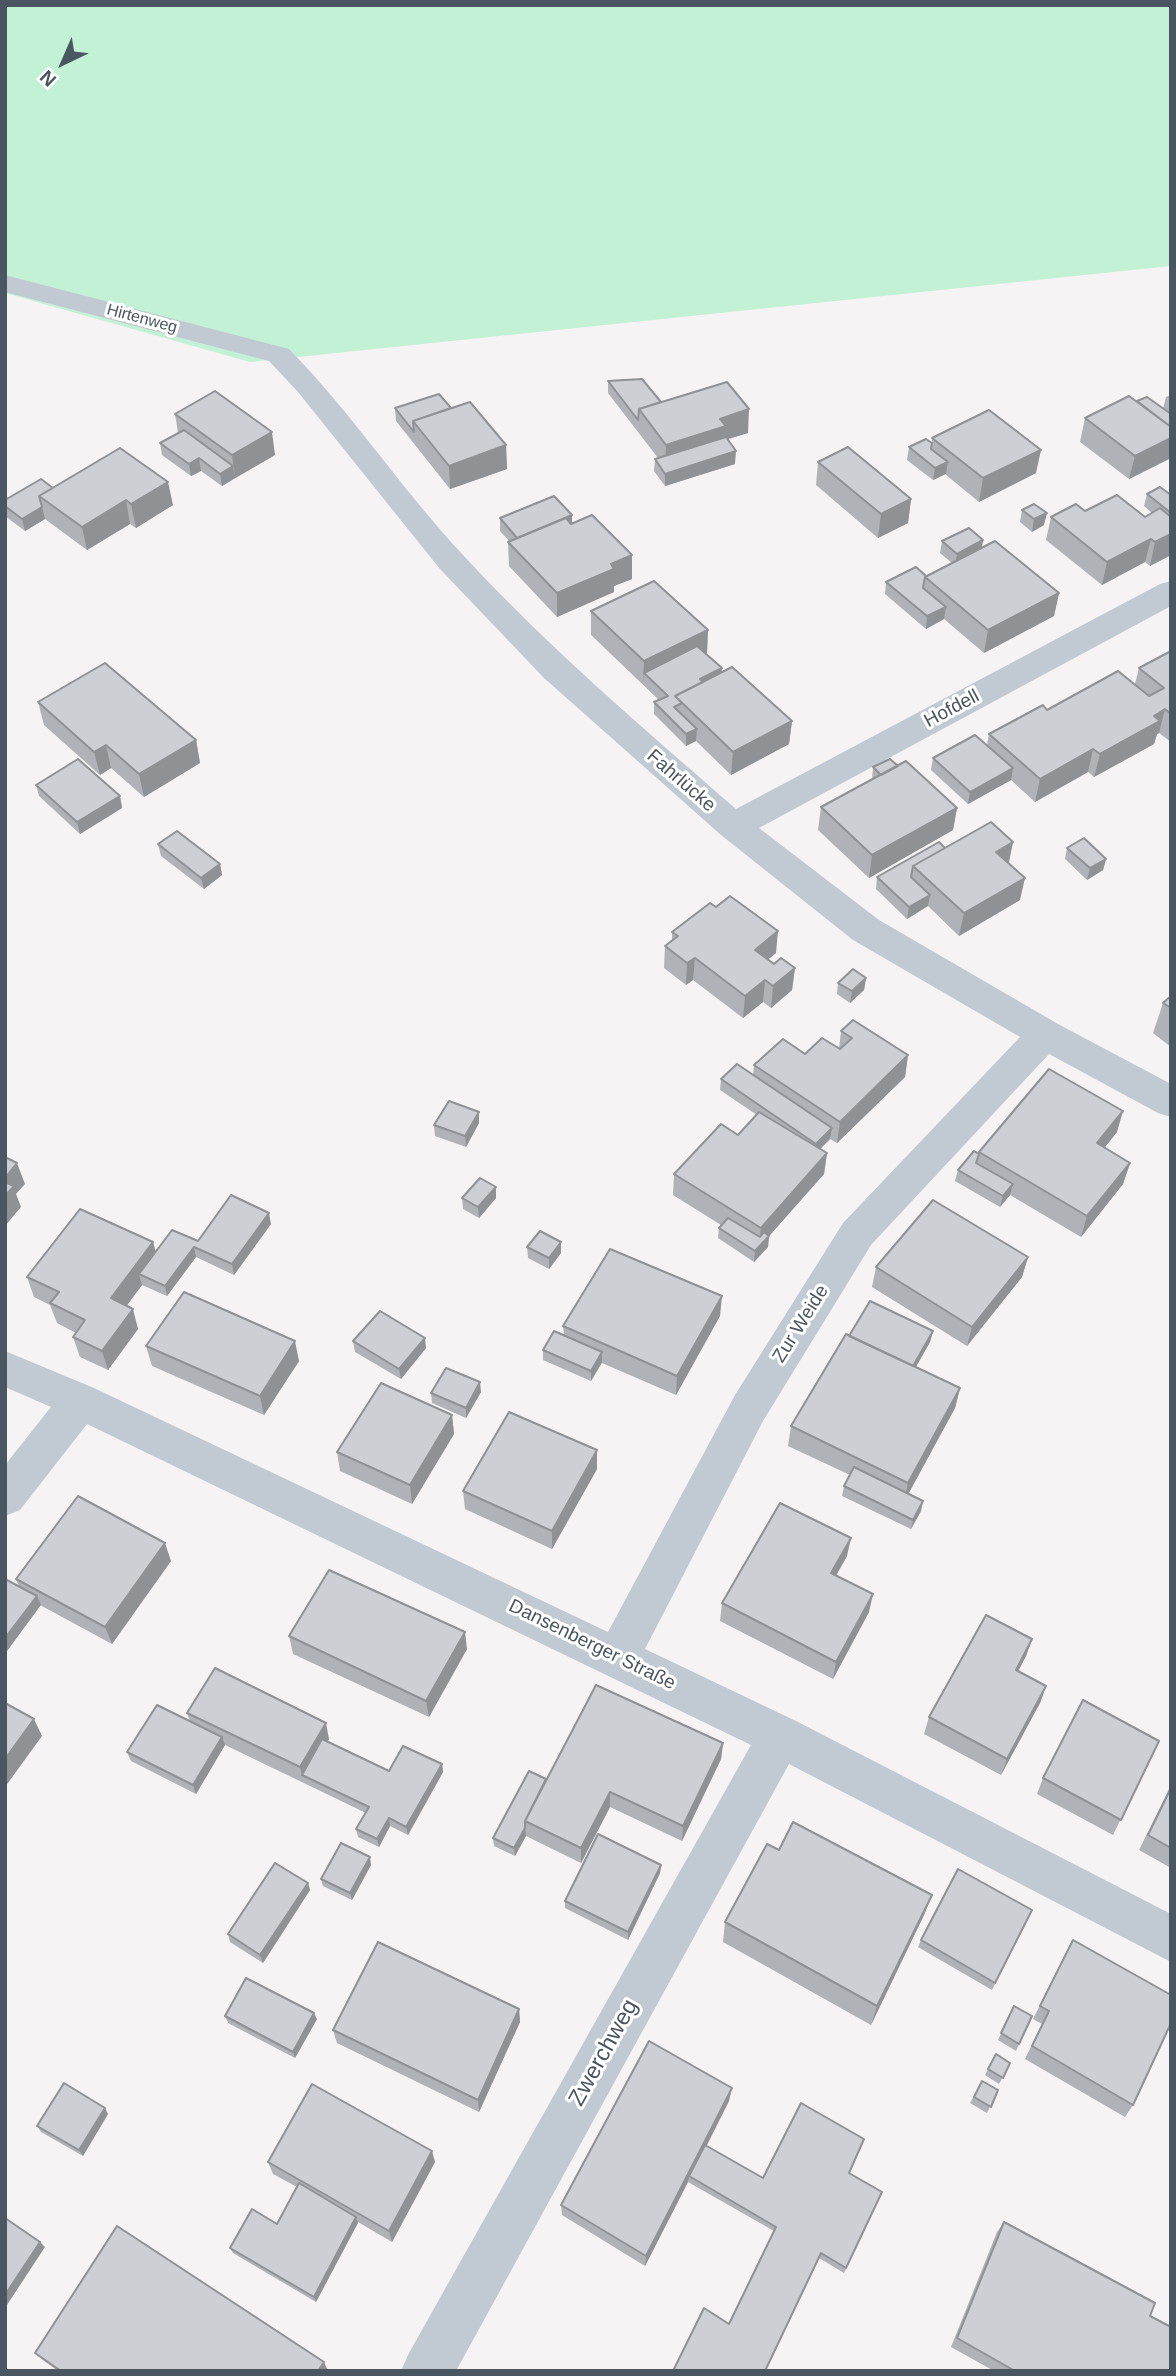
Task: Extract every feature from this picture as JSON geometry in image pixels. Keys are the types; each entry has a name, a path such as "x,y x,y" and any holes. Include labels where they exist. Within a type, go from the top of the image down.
{"street":[{"name":"Hirtenweg","path":"5,283 279,355"},
{"name":"Fahrlücke","path":"279,355 309,385 451,562 556,670 733,827 866,930 1045,1034 1171,1102"},
{"name":"Hofdell","path":"733,827 1171,592"},
{"name":"Zur Weide","path":"618,1657 749,1408 857,1234 1045,1034"},
{"name":"Dansenberger Straße","path":"5,1368 80,1401 780,1736 1171,1939"},
{"path":"5,1497 80,1401"},
{"name":"Zwerchweg","path":"427,2371 780,1736"}],"green space":[{"path":"5,5 1171,5 1171,266 250,362 5,293"}],"building":[{"path":"642,379 661,402 639,409 638,420 608,381"},
{"path":"727,382 749,409 720,419 726,426 666,445 639,409"},
{"path":"215,391 272,432 232,455 175,414"},
{"path":"439,394 451,408 413,421 414,432 395,408"},
{"path":"1129,396 1171,427 1171,438 1135,456 1085,418"},
{"path":"1147,397 1171,414 1171,427 1137,401"},
{"path":"470,402 506,445 449,466 413,421"},
{"path":"989,410 1041,450 983,478 932,438"},
{"path":"184,430 233,466 220,474 199,458 189,464 160,443"},
{"path":"726,437 736,451 665,474 655,459"},
{"path":"926,439 932,443 931,449 948,462 935,468 909,447"},
{"path":"848,447 911,499 881,514 818,462"},
{"path":"120,448 168,482 131,504 126,500 82,527 39,496"},
{"path":"41,479 53,488 39,496 42,507 22,519 5,506 5,500"},
{"path":"1160,487 1171,495 1171,513 1147,494"},
{"path":"1117,495 1145,517 1160,508 1171,517 1171,534 1155,542 1151,539 1107,562 1051,517 1076,504 1085,511"},
{"path":"554,496 572,515 517,538 500,518"},
{"path":"1034,504 1047,513 1034,519 1022,510"},
{"path":"592,515 632,555 611,564 614,569 557,593 508,542 566,518 571,524"},
{"path":"969,528 983,540 957,554 942,541"},
{"path":"995,541 1059,593 988,630 925,577"},
{"path":"916,567 926,576 923,588 946,607 927,616 886,582"},
{"path":"654,581 708,630 644,661 591,611"},
{"path":"697,646 722,668 700,679 703,682 675,696 682,703 674,707 697,729 686,734 654,702 668,696 644,673"},
{"path":"1171,651 1171,714 1165,709 1154,716 1160,721 1100,754 1093,749 1040,779 989,734 1043,705 1047,710 1118,671 1149,696 1164,688 1139,668"},
{"path":"105,663 196,740 139,774 106,745 94,752 38,702"},
{"path":"732,667 792,721 733,752 675,696"},
{"path":"975,735 1013,768 970,792 933,758"},
{"path":"78,759 120,796 77,822 36,785"},
{"path":"890,759 898,766 881,775 873,767"},
{"path":"906,761 957,808 872,855 821,807"},
{"path":"991,822 1013,842 996,852 1025,878 964,913 913,866"},
{"path":"177,831 220,864 201,878 158,844"},
{"path":"1084,838 1106,859 1090,868 1067,848"},
{"path":"939,842 945,848 913,866 911,877 930,895 909,907 877,877"},
{"path":"730,896 778,931 755,950 774,964 781,958 795,968 773,986 765,980 745,996 695,958 687,963 665,946 678,936 672,932 710,903 716,907"},
{"path":"853,969 866,978 852,991 838,983"},
{"path":"1171,996 1171,1008 1163,1003"},
{"path":"853,1020 908,1055 840,1122 754,1065 783,1039 805,1054 822,1038 840,1049 852,1038 841,1031"},
{"path":"737,1064 832,1128 816,1144 721,1079"},
{"path":"1049,1069 1123,1111 1097,1143 1130,1163 1087,1216 979,1152"},
{"path":"449,1101 479,1112 465,1136 434,1125"},
{"path":"759,1112 827,1153 761,1228 674,1174 721,1124 738,1135"},
{"path":"974,1151 979,1154 976,1163 1013,1184 1003,1196 958,1170"},
{"path":"5,1157 17,1163 5,1178"},
{"path":"480,1178 496,1187 478,1207 462,1198"},
{"path":"5,1182 14,1186 5,1196"},
{"path":"231,1195 269,1213 232,1264 194,1247 165,1286 139,1274 172,1230 198,1241"},
{"path":"933,1200 1028,1257 972,1327 876,1267"},
{"path":"80,1209 153,1242 111,1298 133,1309 102,1351 73,1337 85,1320 50,1303 59,1292 27,1277"},
{"path":"728,1218 760,1237 764,1232 769,1236 755,1251 719,1228"},
{"path":"540,1231 561,1242 549,1258 527,1247"},
{"path":"610,1249 722,1296 677,1376 563,1326"},
{"path":"184,1292 295,1341 260,1396 146,1346"},
{"path":"870,1301 933,1331 913,1366 849,1336"},
{"path":"380,1311 425,1338 399,1369 353,1341"},
{"path":"554,1331 602,1352 591,1371 543,1350"},
{"path":"846,1334 960,1388 908,1483 791,1426"},
{"path":"446,1368 480,1382 466,1408 431,1393"},
{"path":"381,1383 452,1415 410,1485 337,1452"},
{"path":"509,1412 597,1450 552,1531 463,1491"},
{"path":"854,1467 923,1501 913,1520 844,1486"},
{"path":"78,1496 165,1543 105,1627 16,1579"},
{"path":"780,1503 851,1538 831,1573 873,1594 836,1662 722,1603"},
{"path":"329,1570 465,1632 426,1701 289,1636"},
{"path":"5,1579 37,1596 5,1638"},
{"path":"986,1615 1032,1639 1016,1670 1046,1686 1007,1759 929,1717"},
{"path":"215,1668 326,1723 300,1767 187,1713"},
{"path":"596,1685 723,1743 683,1826 610,1792 581,1848 525,1821"},
{"path":"1083,1700 1159,1741 1121,1820 1043,1778"},
{"path":"5,1703 34,1719 5,1759"},
{"path":"157,1705 222,1737 193,1785 127,1752"},
{"path":"322,1739 389,1771 403,1746 442,1764 406,1827 389,1818 377,1839 356,1829 369,1807 302,1775"},
{"path":"529,1771 546,1779 514,1848 493,1838"},
{"path":"1171,1788 1171,1848 1148,1835"},
{"path":"793,1822 932,1895 877,2006 725,1922 767,1844 779,1850"},
{"path":"598,1834 661,1865 628,1932 565,1901"},
{"path":"341,1843 370,1857 350,1893 321,1879"},
{"path":"275,1863 308,1883 260,1955 228,1934"},
{"path":"958,1869 1032,1910 995,1983 921,1940"},
{"path":"1073,1940 1171,1995 1171,2023 1133,2105 1032,2046 1049,2011 1040,2006"},
{"path":"378,1942 519,2009 478,2100 333,2030"},
{"path":"246,1978 314,2013 293,2052 225,2016"},
{"path":"1014,2006 1032,2016 1019,2044 1001,2033"},
{"path":"649,2041 732,2088 646,2256 561,2205"},
{"path":"996,2054 1010,2063 1003,2078 988,2069"},
{"path":"982,2081 998,2090 991,2107 974,2097"},
{"path":"64,2083 105,2108 79,2150 37,2126"},
{"path":"312,2084 432,2151 389,2231 268,2162"},
{"path":"801,2103 864,2139 849,2173 882,2192 846,2268 821,2253 765,2371 673,2371 704,2308 729,2324 776,2227 689,2176 705,2145 763,2178"},
{"path":"299,2183 356,2217 314,2297 230,2248 252,2209 277,2224"},
{"path":"5,2218 40,2242 5,2295"},
{"path":"1004,2222 1155,2303 1150,2316 1171,2327 1171,2371 1015,2371 957,2338"},
{"path":"117,2226 324,2362 318,2371 61,2371 35,2353"}]}
